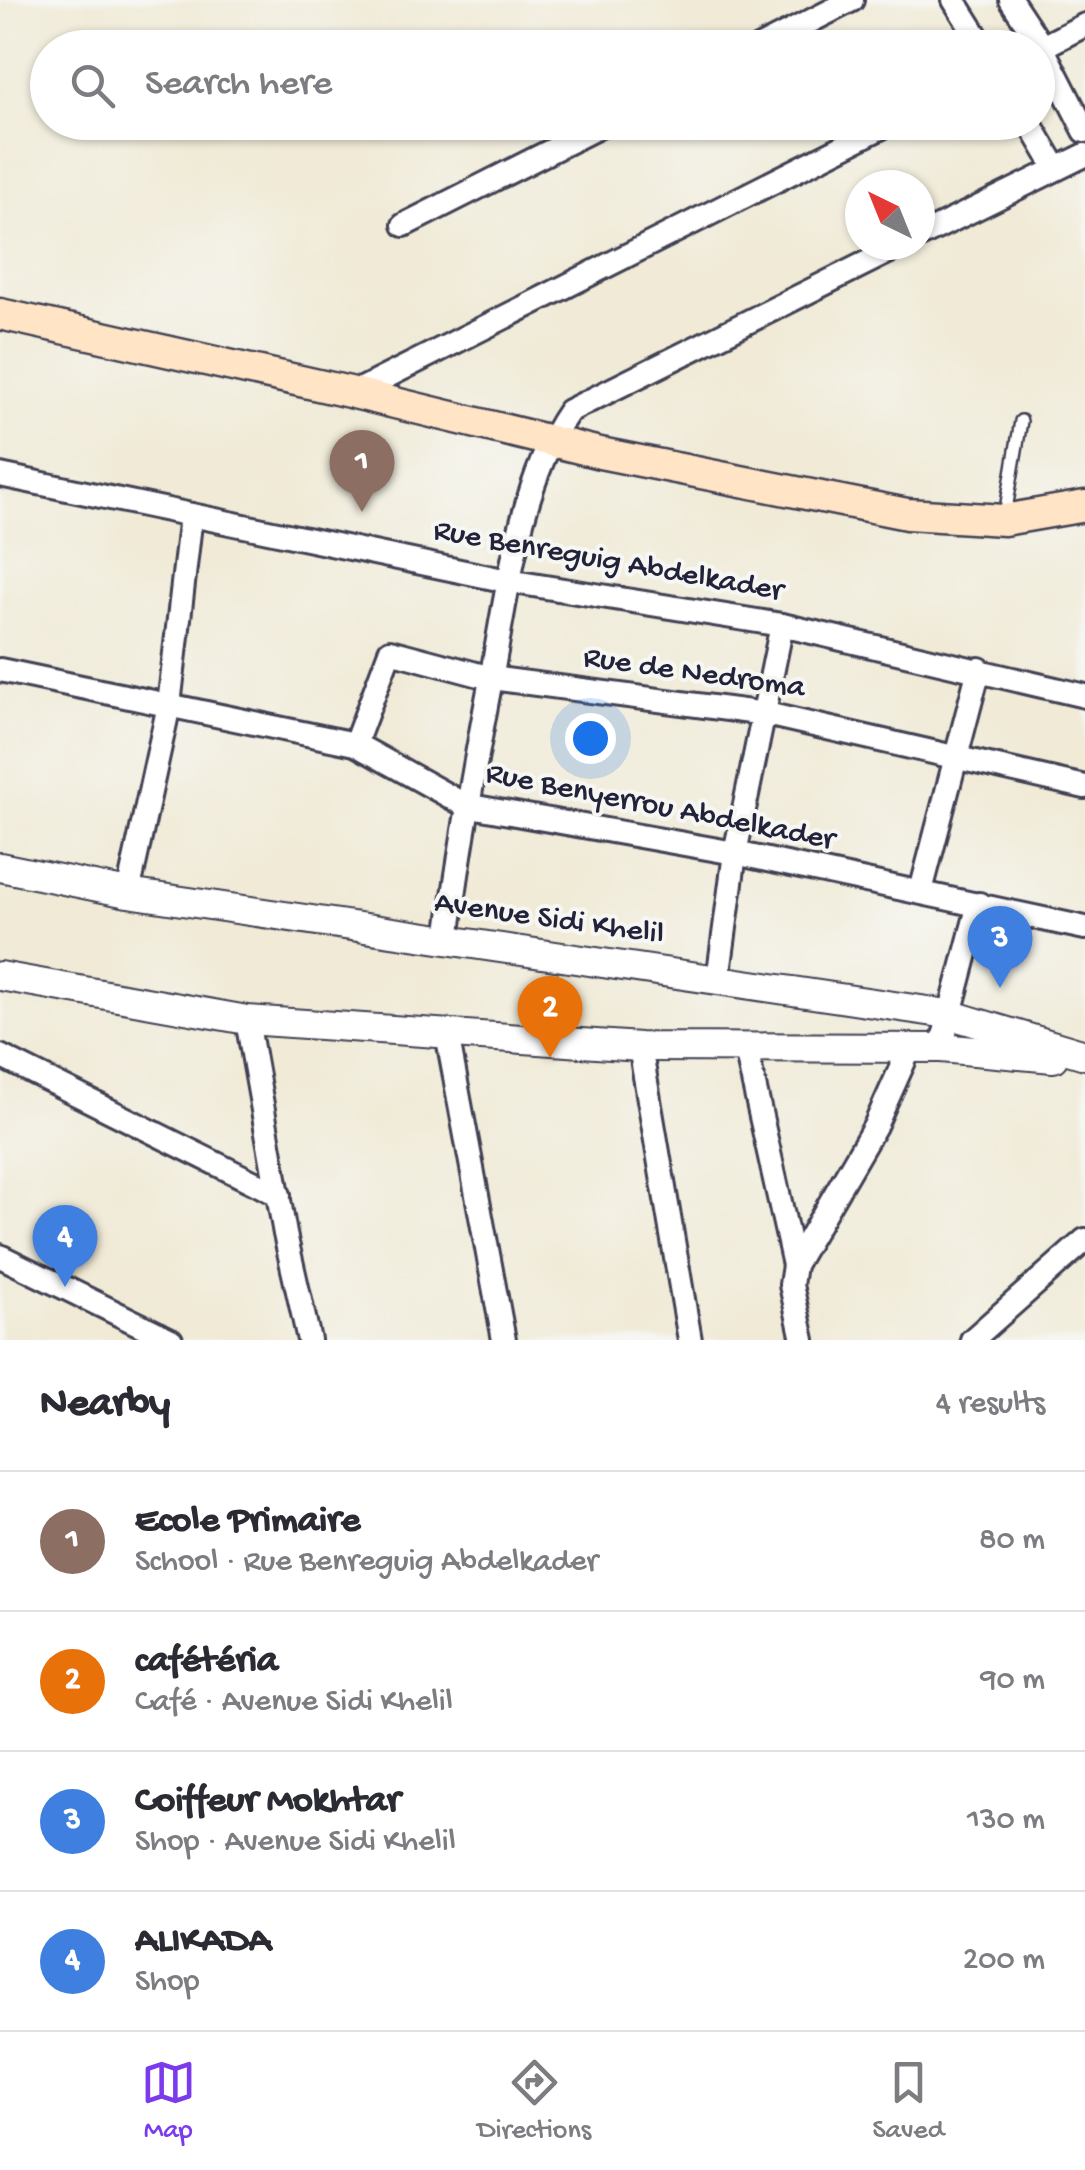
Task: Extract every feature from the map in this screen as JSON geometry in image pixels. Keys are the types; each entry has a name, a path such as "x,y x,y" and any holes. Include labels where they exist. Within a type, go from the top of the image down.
{"main road":[{"path":"0,314 548,441 906,514 1004,520 1085,506"}],"street":[{"path":"793,30 852,0"},
{"path":"954,0 973,30"},
{"path":"1011,0 1029,30"},
{"path":"1055,40 1085,24"},
{"path":"1055,76 1085,131"},
{"path":"404,225 572,140"},
{"path":"354,393 856,140"},
{"path":"935,229 1075,165 1048,140"},
{"path":"448,940 465,806 508,581 548,441 569,411 872,260"},
{"name":"Rue Benreguig Abdelkader","path":"0,475 508,581 782,625 1085,696"},
{"path":"128,893 169,704 191,515"},
{"path":"718,980 735,853 782,625"},
{"name":"Rue de Nedroma","path":"355,744 390,651 491,678 766,714 1085,787"},
{"path":"921,892 978,669"},
{"name":"Rue Benyerrou Abdelkader","path":"0,670 355,744 465,806 735,853 1085,928"},
{"name":"Avenue Sidi Khelil","path":"0,866 128,893 948,1014 1085,1058"},
{"path":"941,1048 979,904"},
{"name":"Avenue Sidi Khelil","path":"0,976 248,1020 640,1047 941,1048 1085,1058"},
{"path":"248,1020 309,1340"},
{"path":"447,1034 504,1340"},
{"path":"640,1047 690,1340"},
{"path":"794,1265 875,1126 910,1048"},
{"path":"746,1050 794,1265 791,1286 804,1340"},
{"path":"0,1056 279,1195"},
{"path":"972,1340 1085,1240"},
{"path":"0,1256 171,1340"}],"lane":[{"path":"1004,520 1021,420"}],"place":[{"name":"Ecole Primaire","path":"362,512"},
{"name":"Coiffeur Mokhtar","path":"1000,988"},
{"name":"cafétéria","path":"550,1058"},
{"name":"ALIKADA","path":"65,1287"}]}
